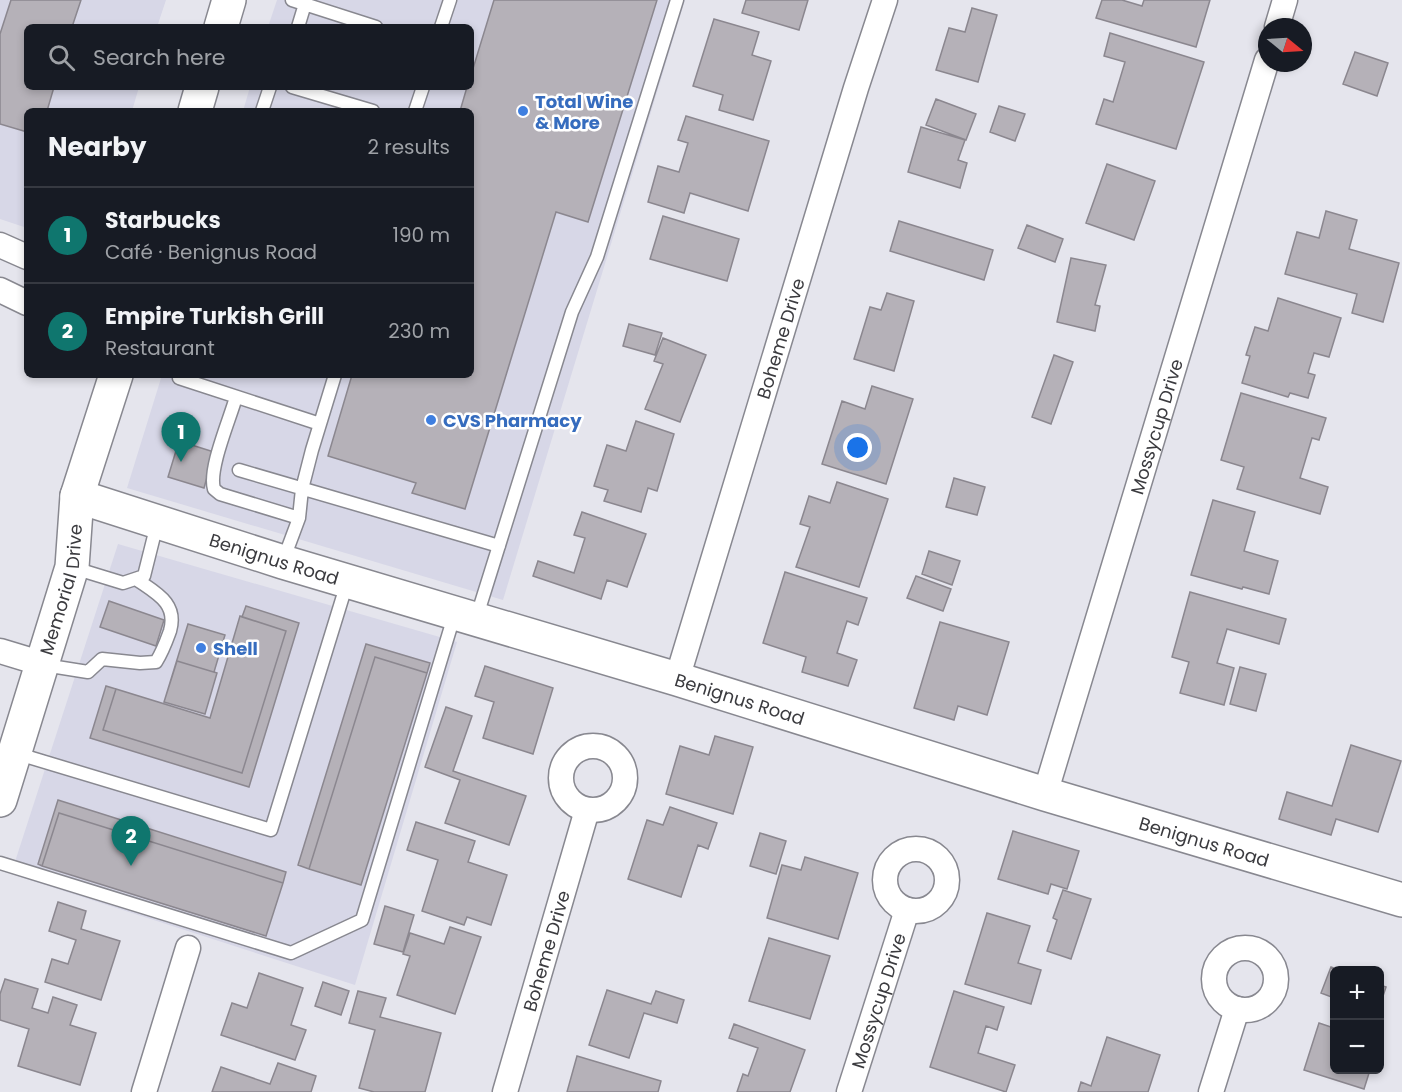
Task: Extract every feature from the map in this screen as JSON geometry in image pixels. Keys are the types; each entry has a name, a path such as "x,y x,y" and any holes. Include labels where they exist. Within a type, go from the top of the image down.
{"street":[{"path":"222,24 229,0"},
{"name":"Boheme Drive","path":"677,679 856,88 885,0"},
{"path":"1280,18 1285,0"},
{"name":"Mossycup Drive","path":"1045,794 1263,72"},
{"path":"196,108 201,90"},
{"path":"0,245 24,256"},
{"path":"0,290 24,302"},
{"name":"Memorial Drive","path":"0,800 72,567 77,496 115,378"},
{"name":"Benignus Road","path":"77,496 348,582 677,679 1045,794 1402,900"},
{"path":"0,651 43,664"},
{"name":"Boheme Drive","path":"504,1092 587,810"},
{"name":"Mossycup Drive","path":"849,1092 907,910"},
{"path":"144,1092 188,948"},
{"path":"1211,1092 1237,1009"}],"lane":[{"path":"292,0 367,24"},
{"path":"442,24 450,0"},
{"path":"0,863 291,953 362,920 466,616 499,546 572,312 597,257 677,0"},
{"path":"299,24 305,4"},
{"path":"263,108 269,90"},
{"path":"302,90 363,108"},
{"path":"416,108 422,90"},
{"path":"179,378 320,424"},
{"path":"283,562 298,518 302,489 334,378"},
{"path":"236,397 214,467 212,481 214,489 220,494 298,518"},
{"path":"238,470 499,546"},
{"path":"72,567 123,583 144,576 158,523"},
{"path":"43,664 88,672 102,659 140,663 156,662 164,650 173,621 172,612 162,596 136,579"},
{"path":"15,753 271,830 348,582"}],"shaded area":[{"path":"0,0 166,0 158,24 24,24 24,90 138,90 133,108 24,108 24,227 0,219"},
{"path":"277,0 685,0 503,600 127,488 161,378 474,378 474,108 244,108 249,90 474,90 474,24 269,24"},
{"path":"118,544 457,642 355,985 11,874"}],"building":[{"path":"11,0 81,0 73,24 24,24 24,90 53,90 48,108 24,108 24,131 0,124 0,34"},
{"path":"494,0 657,0 588,222 556,212 465,509 412,493 416,483 328,456 351,378 474,378 474,108 461,108 466,90 474,90 474,65"},
{"path":"746,0 808,0 799,30 742,13"},
{"path":"1102,0 1122,0 1142,6 1144,0 1210,0 1196,47 1096,18"},
{"path":"972,8 997,15 978,82 936,70 949,28 965,32"},
{"path":"714,19 759,32 752,55 771,61 753,120 719,110 723,95 693,86"},
{"path":"1110,33 1204,62 1176,149 1096,124 1104,99 1113,102 1125,62 1104,56"},
{"path":"1355,52 1388,63 1377,96 1343,84"},
{"path":"936,99 976,114 966,140 926,125"},
{"path":"999,106 1025,114 1015,141 990,132"},
{"path":"686,116 769,141 748,211 690,193 684,213 648,202 658,166 679,172 688,143 678,140"},
{"path":"921,127 965,140 958,160 967,163 960,188 908,172"},
{"path":"1107,164 1155,181 1134,240 1086,223"},
{"path":"1326,211 1357,220 1349,249 1399,263 1383,322 1352,313 1357,294 1285,274 1297,232 1319,238"},
{"path":"663,216 739,239 727,281 650,259"},
{"path":"899,221 993,250 984,280 890,251"},
{"path":"1027,225 1063,239 1055,262 1018,248"},
{"path":"1071,258 1106,265 1095,305 1100,306 1095,331 1057,322"},
{"path":"887,293 914,301 894,371 854,359 870,307 881,310"},
{"path":"1278,298 1341,318 1329,357 1314,353 1308,373 1315,375 1308,398 1290,393 1288,397 1242,383 1250,356 1246,355 1255,327 1268,331"},
{"path":"629,324 662,333 655,355 623,346"},
{"path":"663,338 706,355 680,422 645,409 663,364 654,361"},
{"path":"1054,355 1073,362 1051,424 1032,417"},
{"path":"872,386 913,399 886,484 822,464 842,401 865,409"},
{"path":"1241,393 1326,418 1319,440 1312,438 1300,478 1328,487 1320,514 1237,489 1244,467 1221,460"},
{"path":"636,421 674,434 657,491 648,488 641,512 604,501 608,490 594,486 607,445 626,451"},
{"path":"179,441 214,452 204,488 168,477"},
{"path":"954,478 985,487 977,515 946,507"},
{"path":"837,482 888,499 859,587 796,567 810,527 800,524 809,496 830,503"},
{"path":"1213,500 1255,512 1244,551 1278,561 1269,594 1191,575"},
{"path":"582,512 646,534 627,587 607,580 601,599 533,576 538,561 574,573 585,538 574,535"},
{"path":"929,551 960,561 952,585 922,574"},
{"path":"785,572 867,598 858,625 847,621 837,653 857,660 848,686 802,672 806,657 763,643"},
{"path":"916,576 951,589 943,611 907,598"},
{"path":"1190,592 1286,619 1279,644 1227,629 1217,663 1234,668 1224,705 1180,693 1189,662 1172,657"},
{"name":"Shell","path":"109,601 164,620 156,646 100,627"},
{"path":"246,606 299,623 249,787 90,738 106,686 116,689 103,730 242,773 286,631 242,617"},
{"path":"240,616 286,631 242,773 103,730 116,689 210,718"},
{"path":"940,622 1009,642 987,715 958,706 954,720 914,708"},
{"path":"188,624 225,635 205,714 164,702"},
{"path":"366,644 430,663 427,673 375,657 309,869 298,865"},
{"path":"375,657 427,673 361,885 309,869"},
{"path":"177,661 217,673 205,714 164,702"},
{"path":"485,666 553,688 533,754 483,738 494,702 475,696"},
{"path":"1240,667 1266,674 1256,711 1230,704"},
{"path":"446,707 472,716 453,771 526,796 509,845 445,823 460,780 425,767"},
{"path":"715,736 753,747 733,814 666,794 680,746 709,755"},
{"path":"1351,745 1401,761 1378,832 1336,819 1331,835 1279,819 1287,792 1332,806"},
{"path":"58,800 286,872 283,883 59,813 42,866 38,864"},
{"path":"670,807 717,823 708,849 698,845 681,897 628,879 647,820 663,825"},
{"path":"59,813 283,883 266,936 42,866"},
{"path":"416,822 475,841 468,862 507,875 491,925 467,917 464,925 422,911 438,860 407,850"},
{"path":"1013,831 1079,851 1067,889 1051,884 1048,894 998,879"},
{"path":"760,833 786,841 776,874 750,866"},
{"path":"805,857 858,873 838,939 767,918 782,865 801,870"},
{"path":"1063,890 1091,899 1071,959 1047,951 1057,920 1053,918"},
{"path":"58,902 86,911 81,929 120,941 101,1000 45,982 52,959 68,964 76,940 49,931"},
{"path":"385,906 414,915 403,952 374,944"},
{"path":"987,913 1030,926 1018,963 1041,970 1031,1004 965,984"},
{"path":"450,927 481,937 455,1014 397,995 410,956 403,954 410,933 444,944"},
{"path":"769,938 830,956 810,1019 749,1001"},
{"path":"1330,970 1330,996 1321,993"},
{"path":"259,973 303,988 291,1025 306,1030 295,1060 221,1035 232,1003 247,1008"},
{"path":"5,979 38,989 32,1008 48,1013 53,997 77,1005 70,1025 96,1033 80,1085 18,1066 29,1029 0,1020 0,994"},
{"path":"323,982 349,991 341,1015 315,1006"},
{"path":"607,990 651,1004 656,991 684,1000 677,1023 644,1013 629,1058 589,1045"},
{"path":"358,991 386,998 380,1017 441,1033 425,1092 374,1092 359,1088 375,1030 349,1023"},
{"path":"954,991 1004,1007 997,1030 986,1026 978,1053 1015,1065 1006,1092 930,1067"},
{"path":"1319,1023 1330,1027 1330,1074 1369,1074 1364,1089 1304,1070"},
{"path":"734,1024 805,1050 790,1092 737,1092 743,1074 748,1076 758,1048 729,1038"},
{"path":"1107,1037 1160,1055 1148,1092 1078,1092 1081,1082 1091,1086"},
{"path":"577,1056 661,1081 658,1092 567,1092"},
{"path":"278,1063 316,1076 311,1092 212,1092 221,1067 270,1084"}],"place":[{"name":"Total Wine & More","path":"523,111"},
{"name":"CVS Pharmacy","path":"431,420"},
{"name":"Starbucks","path":"181,462"},
{"name":"Shell","path":"201,648"},
{"name":"Empire Turkish Grill","path":"131,866"}]}
